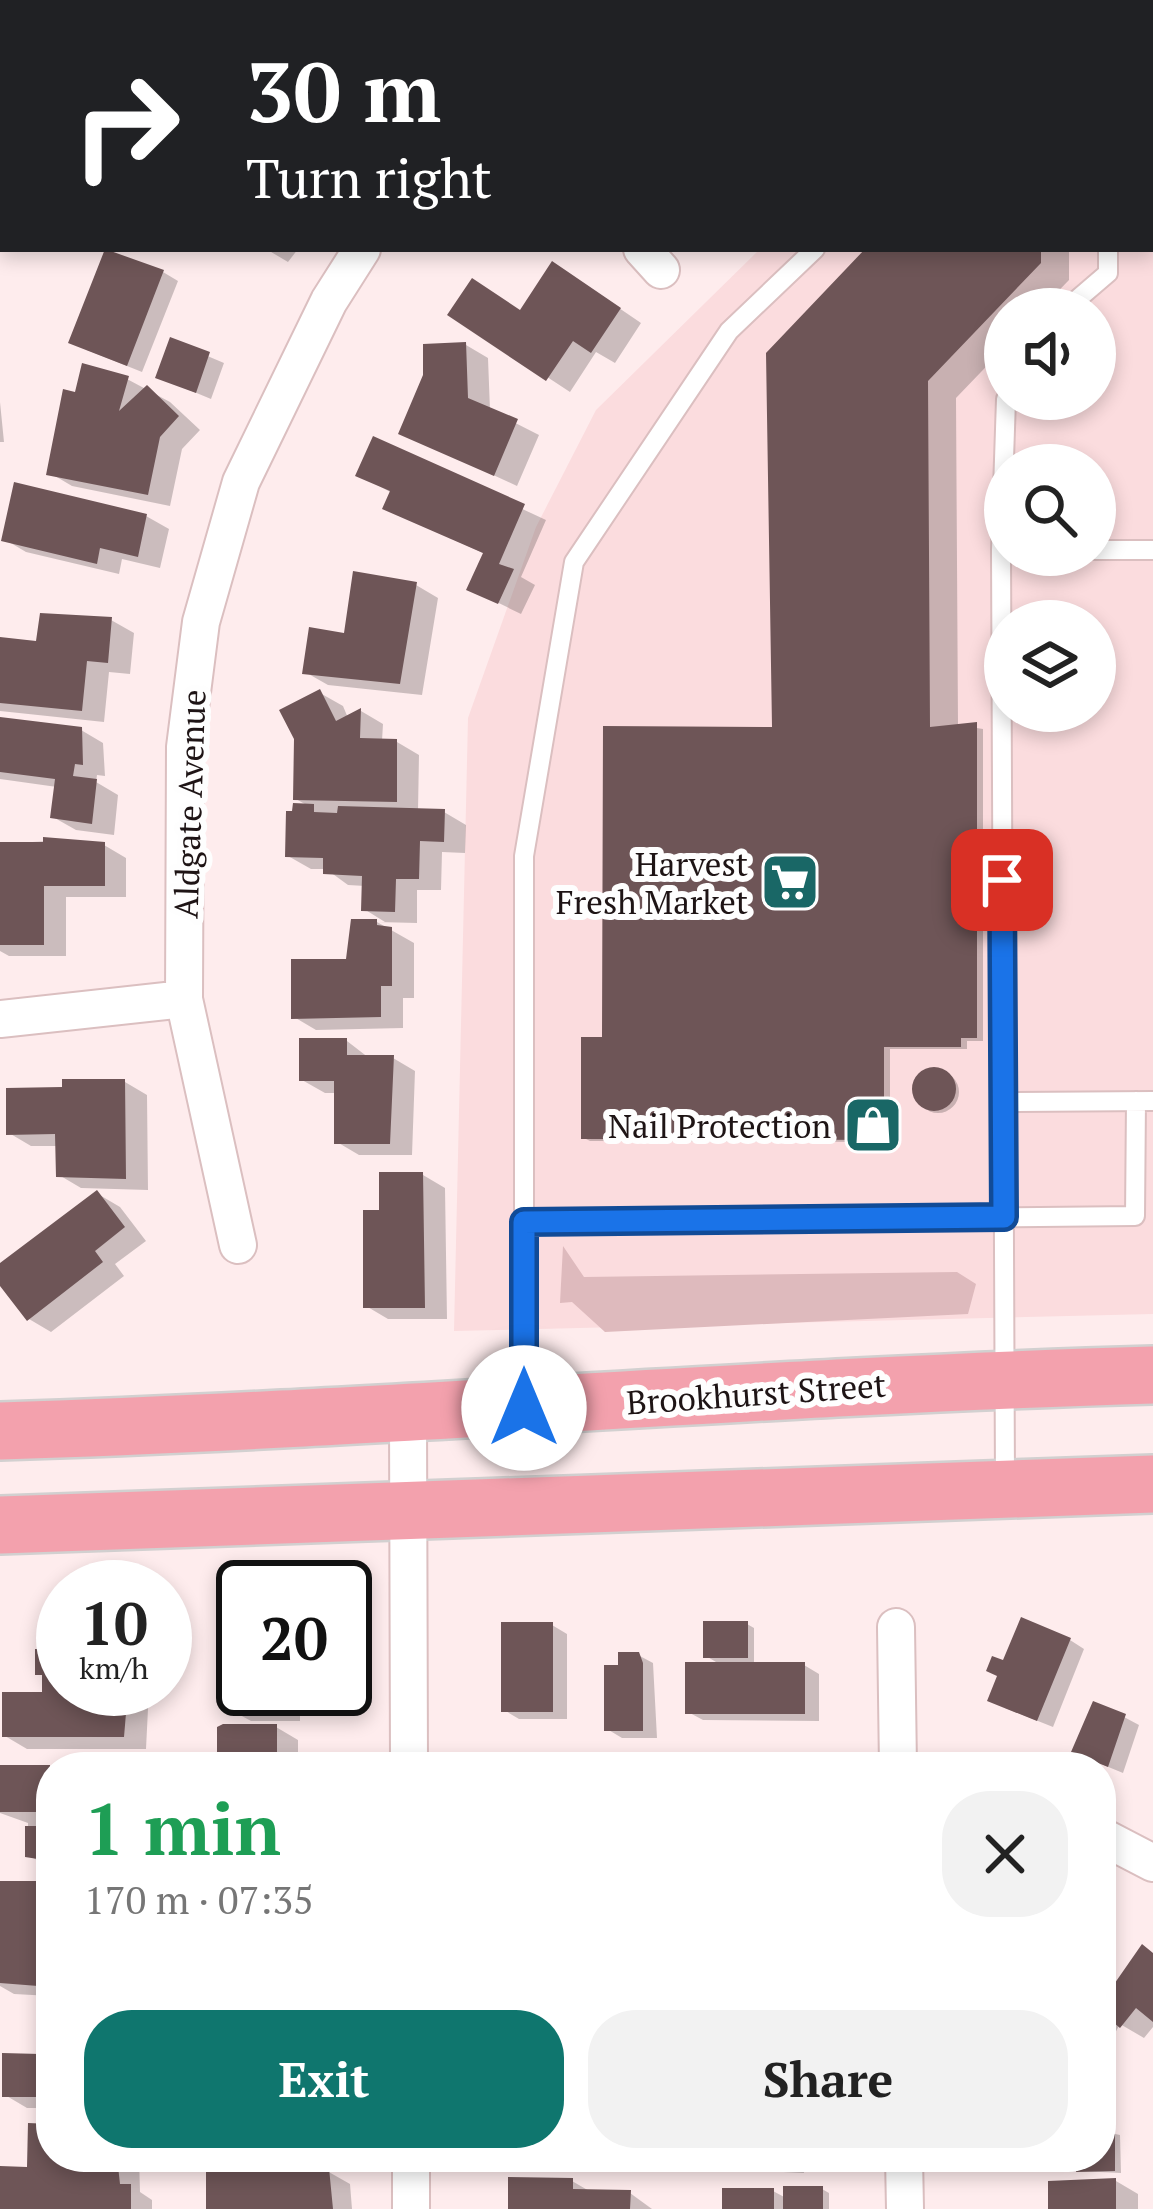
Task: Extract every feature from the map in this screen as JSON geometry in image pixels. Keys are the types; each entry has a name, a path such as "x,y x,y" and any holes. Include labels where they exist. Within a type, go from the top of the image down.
{"main road":[{"name":"Brookhurst Street","path":"0,1431 1153,1375"},
{"path":"0,1525 1153,1484"}],"street":[{"name":"Aldgate Avenue","path":"238,1244 184,1000 185,747 201,622 241,482 329,301 360,252"},
{"path":"0,1018 184,1000"},
{"path":"408,1414 409,1752"},
{"path":"896,1627 898,1752"},
{"path":"1116,1844 1153,1863"},
{"path":"411,2172 411,2209"},
{"path":"904,2172 904,2209"}],"lane":[{"path":"524,1408 524,856 574,562 729,332 811,252"},
{"path":"1090,288 1108,273 1108,252"},
{"path":"1116,550 1153,550"},
{"path":"1003,576 1005,1487"},
{"path":"524,1222 1135,1216 1144,1101 1004,1102"}],"shaded area":[{"path":"757,252 1153,252 1153,1314 454,1331 468,718 536,527 596,410"},
{"path":"563,1246 584,1277 957,1272 976,1284 968,1314 605,1332 572,1302 560,1303"}],"building":[{"path":"104,252 164,270 127,366 68,343"},
{"name":"Harvest Fresh Market","path":"862,252 1041,252 1041,263 1017,288 984,288 984,323 928,381 930,727 977,722 977,1038 961,1038 961,1047 884,1047 884,1140 581,1139 581,1037 602,1037 603,726 772,727 766,353"},
{"path":"552,261 621,308 591,353 573,341 546,381 447,315 472,278 520,310"},
{"path":"170,337 210,352 196,393 155,378"},
{"path":"466,342 468,398 518,419 494,476 398,434 423,375 423,344"},
{"path":"82,363 129,376 119,411 147,385 179,416 160,437 148,495 46,475 63,389 75,392"},
{"path":"373,436 525,504 499,564 514,569 498,604 466,590 483,553 382,509 390,491 355,476"},
{"path":"14,482 147,514 138,557 100,548 97,564 1,541"},
{"path":"353,571 417,582 400,684 302,674 309,627 344,633"},
{"path":"40,613 112,617 108,663 87,661 82,711 0,703 0,637 36,641"},
{"path":"320,689 336,721 361,708 360,738 397,739 397,802 293,800 294,739 279,710"},
{"path":"0,717 82,727 83,765 75,764 73,776 97,779 92,824 50,818 55,779 0,772"},
{"path":"293,803 314,804 314,812 337,813 338,806 445,809 444,842 420,841 419,879 396,879 395,912 361,911 362,876 323,874 323,858 285,857 286,811 292,811"},
{"path":"43,837 105,842 105,886 44,886 44,945 0,945 0,842 43,842"},
{"path":"351,919 377,919 377,925 392,927 392,986 381,986 381,1017 291,1019 291,959 346,959"},
{"path":"299,1038 347,1038 347,1055 394,1055 390,1144 334,1144 334,1081 299,1081"},
{"path":"934,1067 950,1073 956,1089 950,1105 934,1111 918,1105 912,1089 918,1073"},
{"path":"62,1079 125,1079 126,1179 56,1177 55,1134 6,1135 6,1088 62,1087"},
{"path":"379,1172 423,1172 425,1308 363,1308 363,1210 379,1210"},
{"path":"97,1190 125,1227 95,1251 103,1262 27,1321 0,1286 0,1263"},
{"path":"1021,1617 1071,1638 1037,1721 987,1701 997,1676 986,1671 992,1656 1003,1660"},
{"path":"703,1621 748,1621 748,1658 703,1658"},
{"path":"501,1622 553,1622 553,1712 501,1712"},
{"path":"618,1652 639,1652 643,1663 643,1731 604,1731 604,1665 618,1665"},
{"path":"685,1662 805,1662 805,1714 685,1714"},
{"path":"2,1692 36,1692 36,1716 126,1716 124,1737 2,1737"},
{"path":"1093,1701 1126,1714 1113,1752 1071,1752"},
{"path":"277,1724 277,1752 217,1752 217,1727"},
{"path":"0,1765 36,1765 36,1812 0,1812"},
{"path":"25,1826 36,1826 36,1859 25,1857"},
{"path":"0,1881 36,1881 36,1986 0,1983"},
{"path":"1142,1944 1153,1953 1153,2022 1136,2008 1120,2028 1116,2025 1116,1981"},
{"path":"2,2053 36,2054 36,2097 2,2097"},
{"path":"28,2123 36,2123 36,2172 119,2172 120,2184 131,2184 131,2209 0,2209 0,2166 27,2167"},
{"path":"206,2172 329,2172 333,2209 206,2209"},
{"path":"508,2177 573,2178 573,2189 631,2190 630,2209 508,2209"},
{"path":"1116,2178 1116,2209 1048,2209 1048,2181"},
{"path":"783,2186 823,2186 823,2209 783,2209"},
{"path":"722,2188 774,2188 774,2209 722,2209"}],"place":[{"name":"Harvest Fresh Market","path":"790,882"},
{"name":"Nail Protection","path":"873,1125"}],"route":[{"path":"524,1408 524,1222 1004,1217 1002,880"}]}
